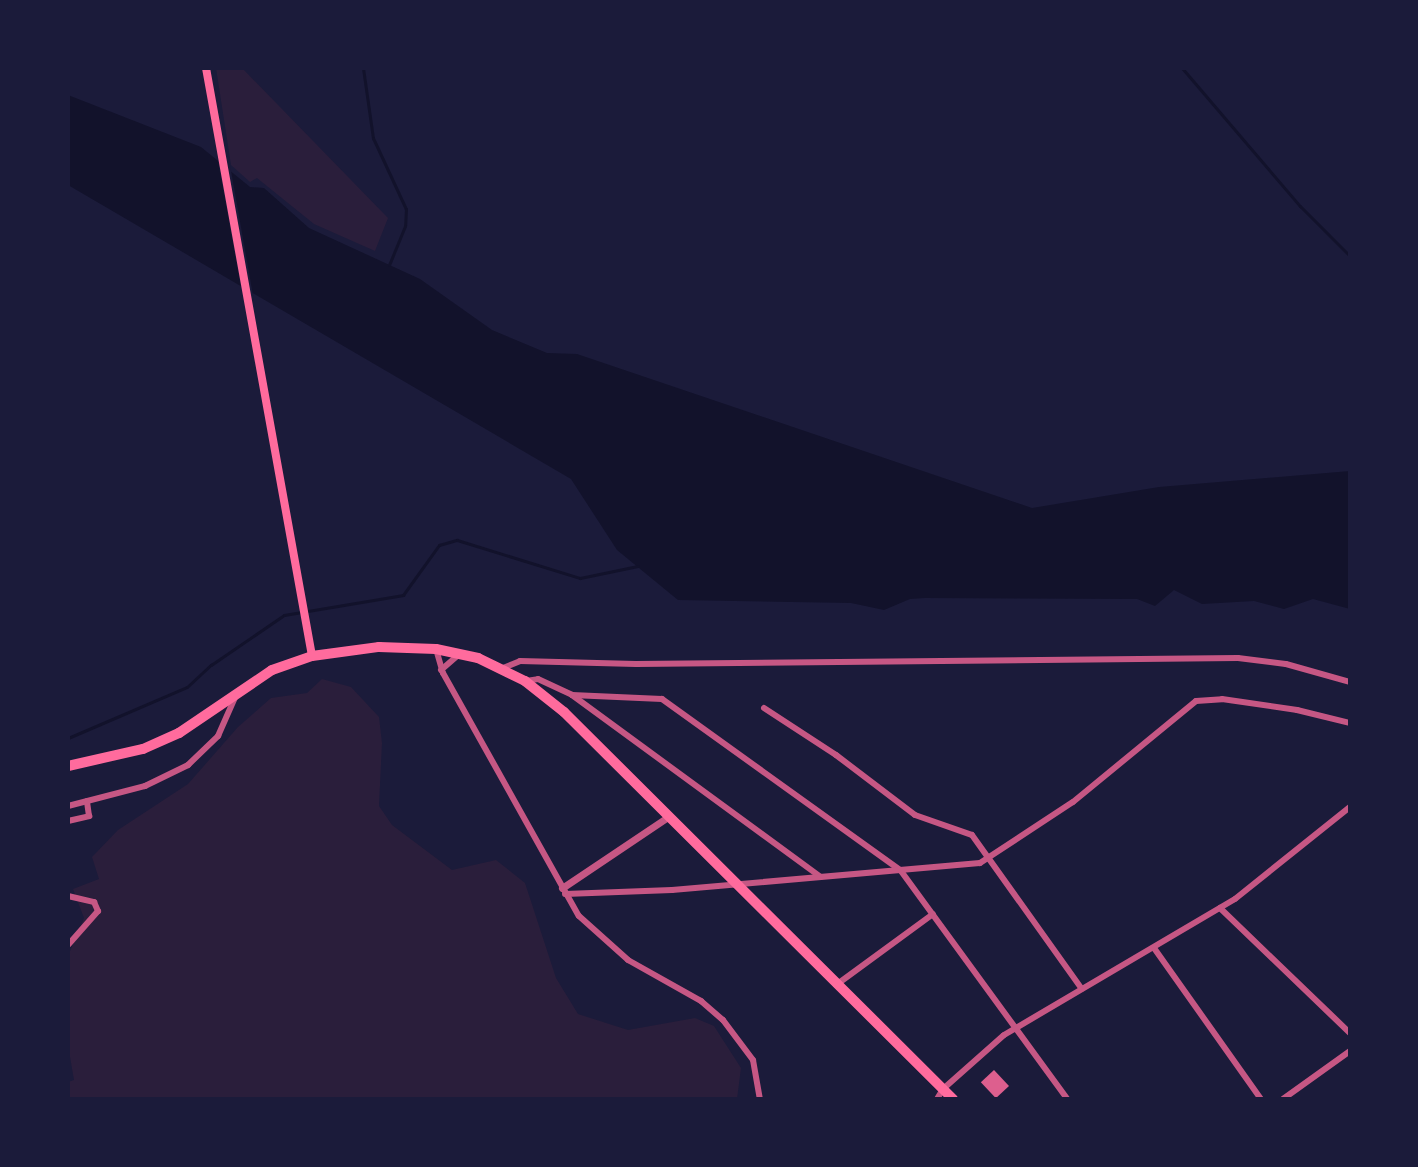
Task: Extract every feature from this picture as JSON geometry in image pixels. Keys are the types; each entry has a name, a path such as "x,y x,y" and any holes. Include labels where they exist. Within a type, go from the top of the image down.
{"highway":[{"path":"68,766 155,744 179,733 238,690 272,670 312,656 379,647 436,649 465,654 503,668 564,712 953,1099"}],"main road":[{"path":"206,68 312,656"}],"street":[{"path":"436,649 441,670 564,891 595,935 628,960 701,1001 723,1020 753,1060 760,1099"},
{"path":"441,670 451,659 465,654"},
{"path":"503,668 520,661 652,664 1238,658 1286,664 1350,682"},
{"path":"525,681 538,679 572,695 821,877"},
{"path":"68,806 145,786 188,765 218,736 233,710 238,690"},
{"path":"572,695 662,699 901,871 1067,1099"},
{"path":"564,891 738,885 980,863 1073,802 1196,701 1222,699 1350,723"},
{"path":"764,708 836,755 915,815 972,835 1082,989"},
{"path":"68,821 89,816 87,801"},
{"path":"937,1099 943,1089 1016,1027 1220,908 1350,807"},
{"path":"564,891 669,816"},
{"path":"68,896 94,902 98,911 68,945"},
{"path":"1220,908 1350,1033"},
{"path":"836,985 933,914"},
{"path":"1154,948 1261,1099"},
{"path":"1283,1099 1350,1051"}],"shaded area":[{"path":"216,68 242,68 388,218 375,251 314,224 257,178 250,182 231,165"},
{"path":"68,95 201,147 250,187 264,188 309,228 420,279 492,330 547,353 577,354 1032,508 1159,487 1350,471 1350,609 1313,599 1284,609 1254,601 1202,604 1174,590 1155,606 1137,599 925,598 910,599 884,610 851,603 678,600 617,550 571,479 68,185"},
{"path":"322,679 351,687 379,717 382,743 379,806 392,825 452,870 496,860 525,883 556,978 578,1014 628,1030 695,1018 714,1026 741,1068 737,1099 68,1099 68,1082 74,1080 68,1045 68,956 84,918 73,889 99,879 92,857 118,830 188,784 238,727 271,698 307,693"}],"pier":[{"path":"217,155 230,165 254,301 242,293"}],"building":[{"path":"994,1070 1009,1086 996,1098 981,1082"}],"waterway":[{"path":"363,68 373,138 406,209 405,226 389,265"},
{"path":"1182,68 1300,206 1350,256"},
{"path":"68,738 187,687 211,665 284,615 403,595 439,545 457,540 580,578 638,566"}]}
